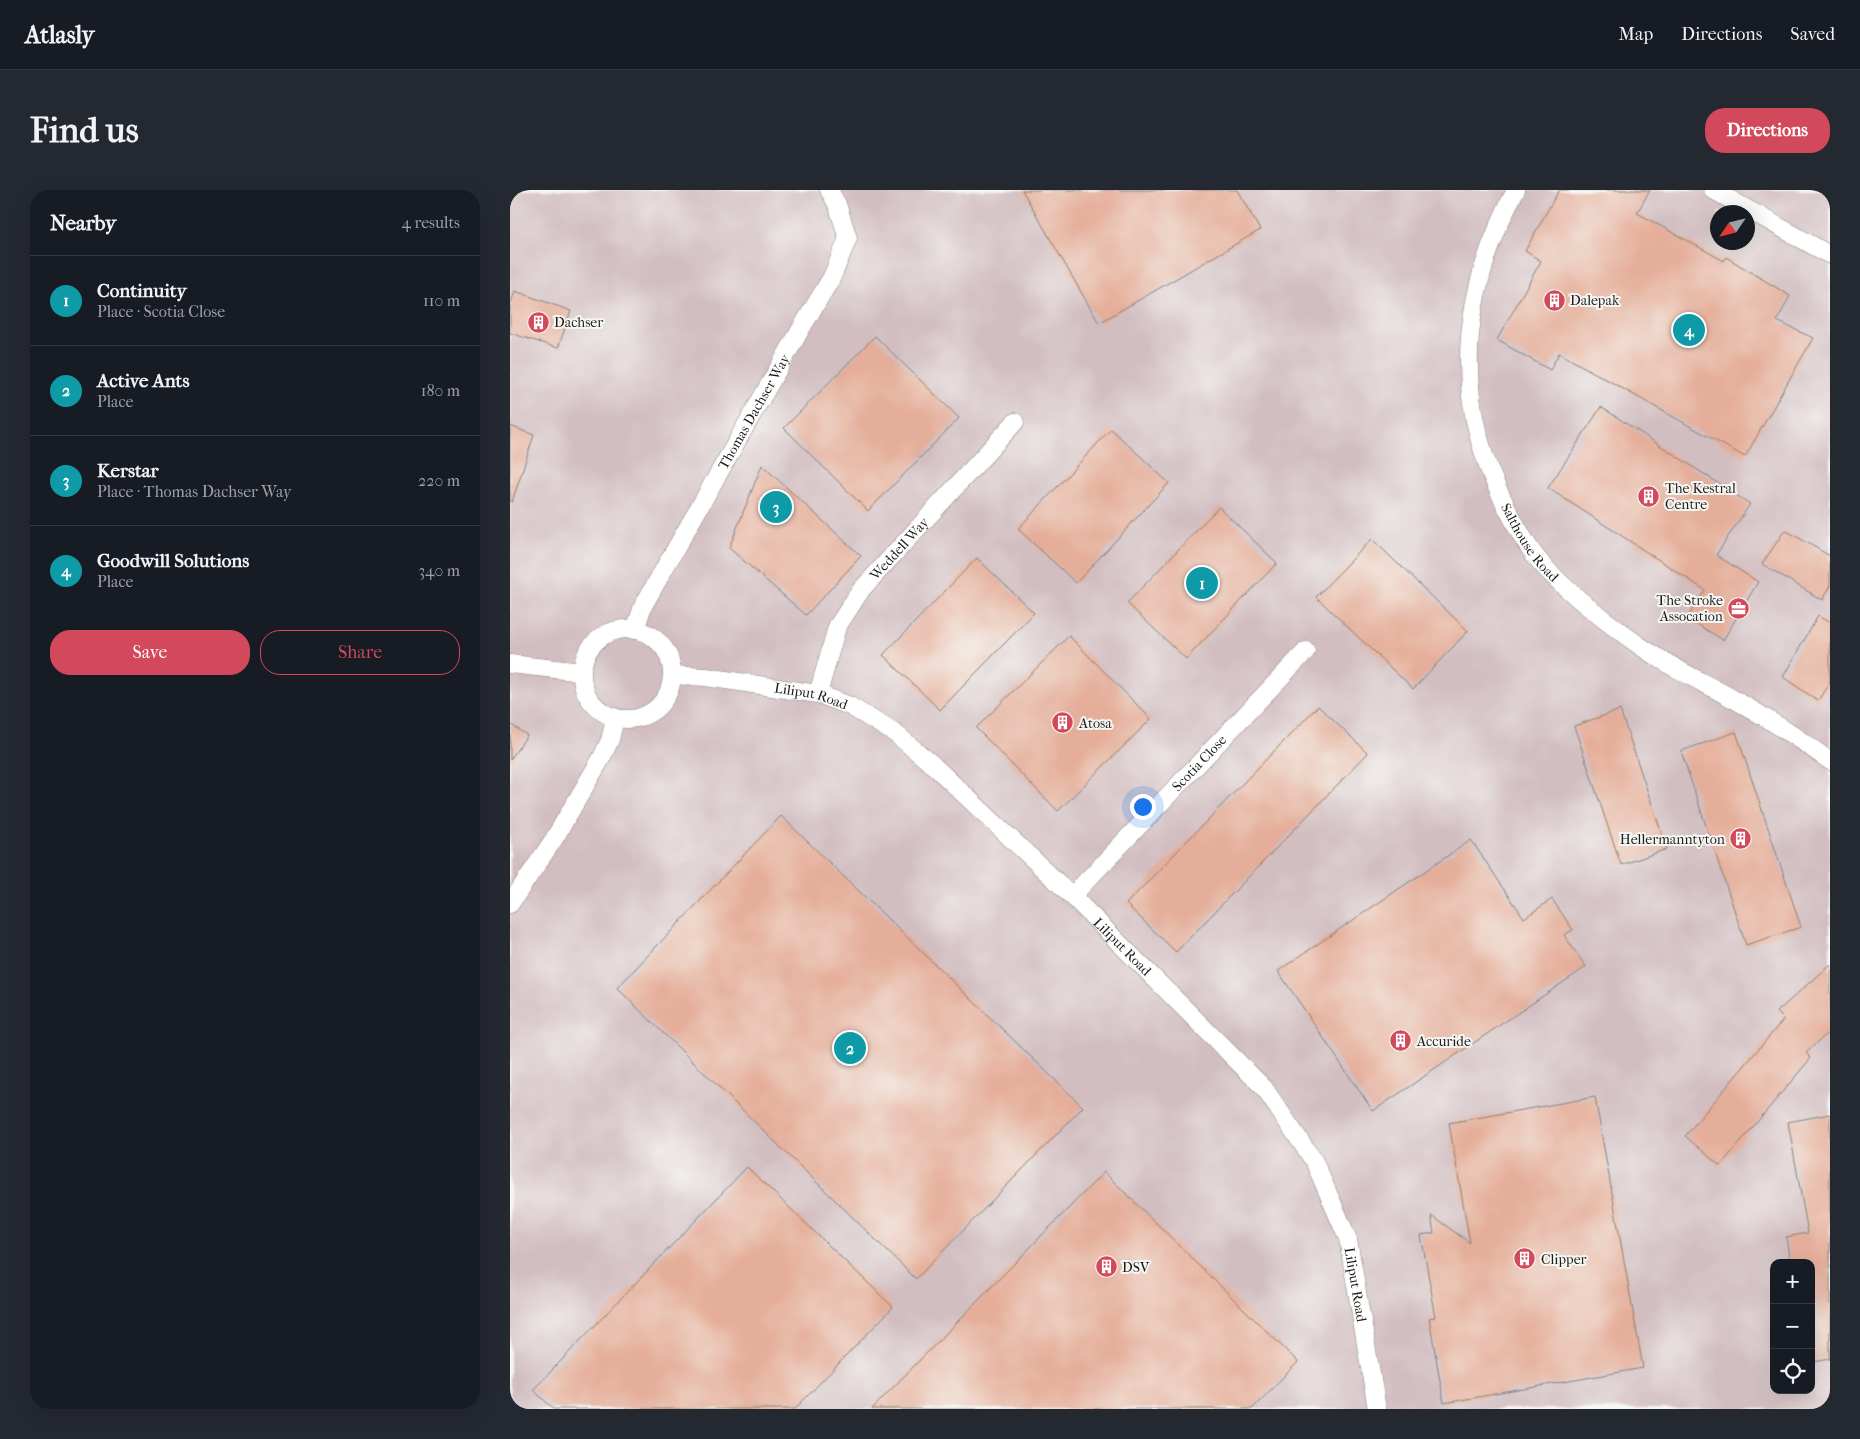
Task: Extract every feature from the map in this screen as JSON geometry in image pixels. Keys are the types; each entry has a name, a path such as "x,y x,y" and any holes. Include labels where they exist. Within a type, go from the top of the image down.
{"street":[{"name":"Thomas Dachser Way","path":"636,630 643,606 832,277 848,238 837,204 829,190"},
{"name":"Salthouse Road","path":"1516,190 1499,221 1480,276 1471,319 1469,370 1470,392 1479,438 1492,477 1521,534 1540,562 1566,587 1598,615 1635,643 1746,706 1830,761"},
{"path":"1713,190 1830,255"},
{"name":"Weddell Way","path":"818,694 837,627 861,590 1015,422"},
{"path":"622,630 636,630 658,641 668,657 672,675 670,688 664,700 643,717 629,719 616,718 603,712 592,702 586,690 582,672 589,650 598,640 609,633 622,630"},
{"name":"Scotia Close","path":"1072,896 1306,652"},
{"path":"510,664 582,672"},
{"name":"Liliput Road","path":"672,675 706,677 818,694 850,706 896,734 934,766 1072,896 1264,1088 1314,1161 1348,1239 1377,1409"},
{"path":"510,904 554,839 602,759 616,718"}],"shaded area":[{"path":"510,190 1830,190 1830,1409 510,1409"}],"building":[{"path":"1022,190 1237,190 1260,230 1099,323"},
{"path":"1559,190 1650,190 1637,213 1724,261 1726,257 1790,296 1777,321 1813,338 1745,457 1559,353 1550,370 1497,340 1541,261 1525,251"},
{"name":"Dachser","path":"515,291 571,311 558,348 510,333 510,306"},
{"path":"875,336 959,418 868,511 784,428"},
{"name":"The Kestral Centre","path":"1601,407 1750,504 1716,555 1758,582 1723,640 1687,618 1705,590 1548,488"},
{"path":"510,426 534,435 512,502 510,501"},
{"path":"1111,429 1169,483 1076,583 1018,529"},
{"path":"762,465 861,556 806,615 729,548"},
{"path":"1219,507 1277,563 1186,659 1127,603"},
{"path":"1785,530 1830,556 1830,586 1822,600 1762,564"},
{"path":"1372,539 1468,631 1413,689 1316,597"},
{"path":"977,558 1034,613 940,710 883,655"},
{"path":"1818,616 1830,623 1830,681 1818,701 1783,677"},
{"name":"Atosa","path":"1069,636 1151,719 1058,811 976,728"},
{"path":"1318,706 1368,753 1176,952 1126,904"},
{"path":"1620,710 1667,849 1621,865 1574,726"},
{"path":"510,724 527,735 510,760"},
{"name":"Hellermanntyton","path":"1736,732 1801,927 1746,945 1681,751"},
{"path":"781,816 1083,1107 916,1279 617,988"},
{"name":"Accuride","path":"1471,840 1524,918 1552,899 1573,930 1564,935 1586,967 1373,1111 1278,971"},
{"path":"1830,964 1830,1031 1806,1053 1811,1058 1720,1166 1685,1136 1784,1019 1777,1012"},
{"name":"Clipper","path":"1595,1097 1643,1368 1444,1403 1429,1318 1436,1317 1421,1235 1434,1233 1431,1215 1470,1243 1449,1123"},
{"path":"1830,1114 1830,1359 1815,1362 1815,1259 1789,1259 1786,1237 1808,1233 1788,1122"},
{"path":"747,1167 893,1307 795,1409 554,1409 533,1390"},
{"name":"DSV","path":"1104,1172 1298,1362 1252,1409 872,1409"}],"place":[{"name":"Dalepak","path":"1554,300"},
{"name":"Dachser","path":"538,322"},
{"name":"Goodwill Solutions","path":"1689,330"},
{"name":"The Kestral Centre","path":"1649,496"},
{"name":"Kerstar","path":"776,507"},
{"name":"Continuity","path":"1202,583"},
{"name":"The Stroke Assocation","path":"1739,608"},
{"name":"Atosa","path":"1063,723"},
{"name":"Hellermanntyton","path":"1741,839"},
{"name":"Accuride","path":"1401,1041"},
{"name":"Active Ants","path":"850,1048"},
{"name":"Clipper","path":"1525,1259"},
{"name":"DSV","path":"1106,1267"}]}
